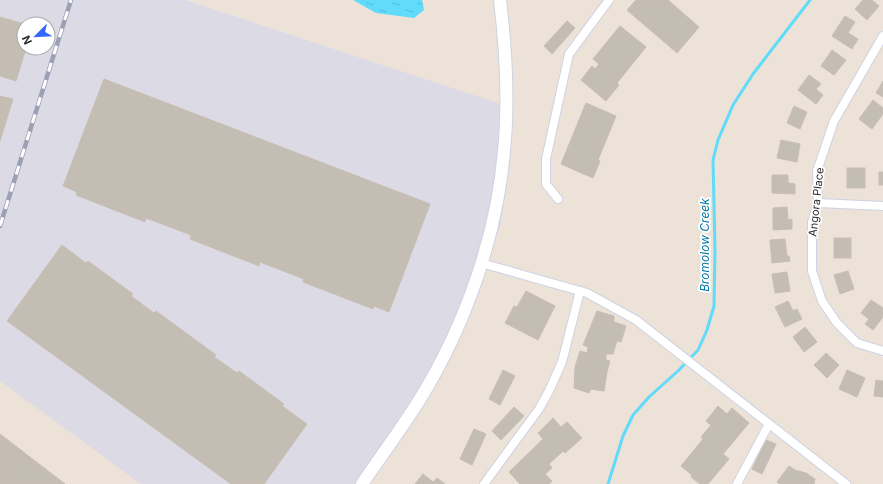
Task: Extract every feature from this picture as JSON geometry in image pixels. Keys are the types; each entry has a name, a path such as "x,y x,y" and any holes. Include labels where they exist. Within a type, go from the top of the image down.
{"street":[{"path":"362,484 420,399 450,343 475,283 481,263 497,203 504,152 506,106 505,46 500,0"},
{"path":"558,199 546,184 546,159 569,54 609,0"},
{"name":"Angora Place","path":"883,36 834,121 817,171 818,203 812,222 812,271 822,301 837,323 857,343 883,351"},
{"path":"818,203 883,206"},
{"path":"481,263 587,293 636,320 846,484"},
{"path":"484,484 539,409 549,391 562,362 580,291"},
{"path":"737,484 769,424"}],"shaded area":[{"path":"0,0 185,0 507,106 501,225 411,415 362,484 141,484 0,381"}],"water":[{"path":"353,0 422,0 424,10 414,18 376,13"}],"building":[{"path":"636,0 668,0 699,27 677,53 627,10"},
{"path":"863,0 872,0 879,6 867,20 855,9"},
{"path":"845,16 855,22 848,33 858,39 852,49 832,36"},
{"path":"0,17 16,22 16,56 24,56 16,81 0,76"},
{"path":"567,21 575,28 552,54 544,46"},
{"path":"620,26 646,47 617,83 619,85 606,101 581,80 592,66 595,69 599,64 593,59"},
{"path":"832,50 846,60 834,75 821,66"},
{"path":"809,75 821,84 816,89 823,95 816,104 798,90"},
{"path":"104,79 430,204 389,312 374,306 373,309 303,282 304,279 260,262 259,266 190,239 191,235 146,218 145,222 76,195 77,192 63,186"},
{"path":"883,81 883,97 876,93"},
{"path":"0,96 13,99 0,141"},
{"path":"873,100 883,108 883,114 872,129 859,119"},
{"path":"586,103 616,116 598,160 600,161 593,178 561,164"},
{"path":"794,106 807,112 800,129 787,123"},
{"path":"781,140 800,144 797,162 777,158"},
{"path":"847,168 865,168 865,188 847,188"},
{"path":"879,172 883,172 883,185 879,185"},
{"path":"772,175 788,175 788,183 795,184 795,194 772,193"},
{"path":"787,207 788,220 792,219 792,229 773,230 773,208"},
{"path":"834,238 851,238 851,258 834,258"},
{"path":"785,239 787,256 789,256 790,261 772,263 770,240"},
{"path":"62,245 86,263 88,261 133,294 131,296 154,313 156,311 216,355 214,357 237,373 239,371 284,404 282,406 307,424 264,484 231,484 7,321"},
{"path":"848,271 854,289 840,294 834,275"},
{"path":"787,272 790,291 775,293 772,274"},
{"path":"526,291 555,306 538,340 505,323 514,306 517,307"},
{"path":"871,300 883,308 883,317 873,330 865,324 869,319 861,313"},
{"path":"788,301 793,311 797,309 802,319 785,327 775,307"},
{"path":"597,311 614,316 614,322 626,326 621,342 617,341 613,354 606,354 606,360 610,361 604,391 591,389 589,393 574,388 575,367 580,351 587,353 588,347 583,345"},
{"path":"805,327 817,342 804,352 793,337"},
{"path":"826,353 839,365 827,378 814,365"},
{"path":"503,370 515,376 500,405 489,399"},
{"path":"847,370 865,378 857,397 839,389"},
{"path":"876,380 883,381 883,397 874,396"},
{"path":"718,406 727,414 732,408 749,423 723,454 729,459 708,484 700,484 681,466 703,439 701,437 711,425 706,421"},
{"path":"514,407 524,416 501,440 492,431"},
{"path":"553,418 561,427 567,422 582,438 565,453 563,451 549,464 552,468 545,474 552,481 549,484 520,484 509,472 543,439 538,433"},
{"path":"474,429 486,434 472,465 460,459"},
{"path":"0,434 65,484 0,484"},
{"path":"766,440 776,444 762,474 752,469"},
{"path":"789,466 795,470 806,473 815,479 814,484 780,484 777,482"},
{"path":"423,474 433,482 437,478 445,484 415,484"}],"waterway":[{"name":"Bromolow Creek","path":"608,484 623,436 633,415 649,397 679,370 698,350 707,330 714,306 715,250 713,160 718,140 733,105 753,74 810,0"}],"railway":[{"path":"0,226 71,0"}]}
